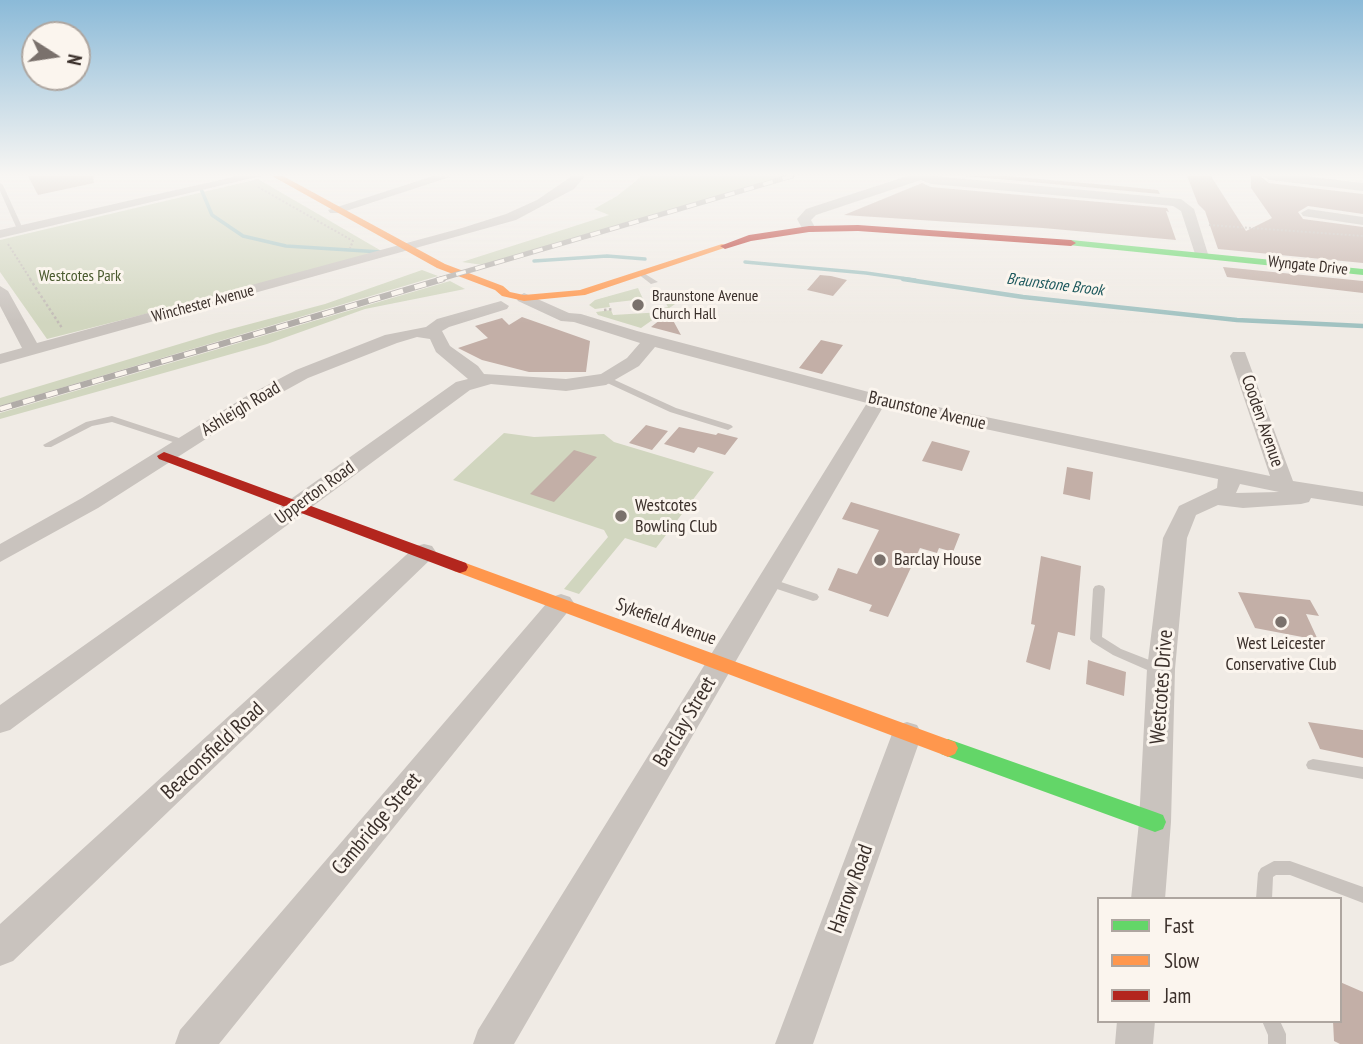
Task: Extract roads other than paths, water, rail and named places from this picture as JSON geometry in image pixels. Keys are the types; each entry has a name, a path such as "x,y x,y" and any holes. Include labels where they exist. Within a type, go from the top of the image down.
{"street":[{"path":"3,238 20,229 41,225"},
{"name":"Braunstone Avenue","path":"362,225 500,297 555,298"},
{"name":"Winchester Avenue","path":"0,359 406,249 485,225"},
{"path":"807,225 809,229"},
{"path":"1191,225 1201,254"},
{"name":"Wyngate Drive","path":"555,298 749,238 809,229 1010,237 1363,272"},
{"path":"0,291 32,350"},
{"name":"Braunstone Avenue","path":"500,297 506,294 524,298 555,298"},
{"name":"Ashleigh Road","path":"0,554 90,503 252,401 302,374 391,339 416,332 430,332 443,323 500,297"},
{"name":"Braunstone Avenue","path":"555,298 567,318 575,317 651,340 878,400 1224,486 1284,486"},
{"path":"430,332 438,336 442,348 472,370 478,380"},
{"name":"Upperton Road","path":"0,720 463,386 478,380 501,377 566,385 606,379 633,362 651,340"},
{"name":"Cooden Avenue","path":"1240,356 1284,486"},
{"name":"Barclay Street","path":"492,1044 878,400"},
{"name":"Sykefield Avenue","path":"164,456 721,662 907,734 1155,822"},
{"name":"Westcotes Drive","path":"1148,897 1155,822 1161,669 1175,538 1187,511 1224,486 1243,501 1324,494"},
{"name":"Westcotes Drive","path":"1284,486 1363,499"},
{"name":"Beaconsfield Road","path":"0,948 424,552"},
{"name":"Cambridge Street","path":"194,1044 561,603"},
{"name":"Harrow Road","path":"794,1044 907,734"},
{"path":"1134,1044 1136,1023"}],"lane":[{"path":"18,225 20,229"},
{"path":"640,273 654,282"},
{"path":"606,379 673,410 729,428"},
{"path":"48,445 89,424 112,419 122,420 185,443"},
{"path":"769,582 813,597"},
{"path":"1099,589 1096,639 1116,652 1161,669"},
{"path":"1314,765 1363,774"},
{"path":"1264,897 1266,873 1274,868 1290,868 1363,895"},
{"path":"1272,1023 1277,1034 1277,1044"}],"waterway":[{"name":"Braunstone Brook","path":"226,225 243,236 286,246 381,252"},
{"name":"Braunstone Brook","path":"534,261 607,256 645,259"},
{"name":"Braunstone Brook","path":"745,262 915,280"},
{"name":"Braunstone Brook","path":"903,279 1023,297 1237,320 1363,326"}],"railway":[{"path":"437,280 626,225"},
{"path":"0,409 443,279"}],"place":[{"name":"Braunstone Avenue Church Hall","path":"638,305"},
{"name":"Westcotes Bowling Club","path":"621,516"},
{"name":"Barclay House","path":"880,560"},
{"name":"West Leicester Conservative Club","path":"1281,622"}],"park label":[{"name":"Westcotes Park","path":"80,276"}]}
